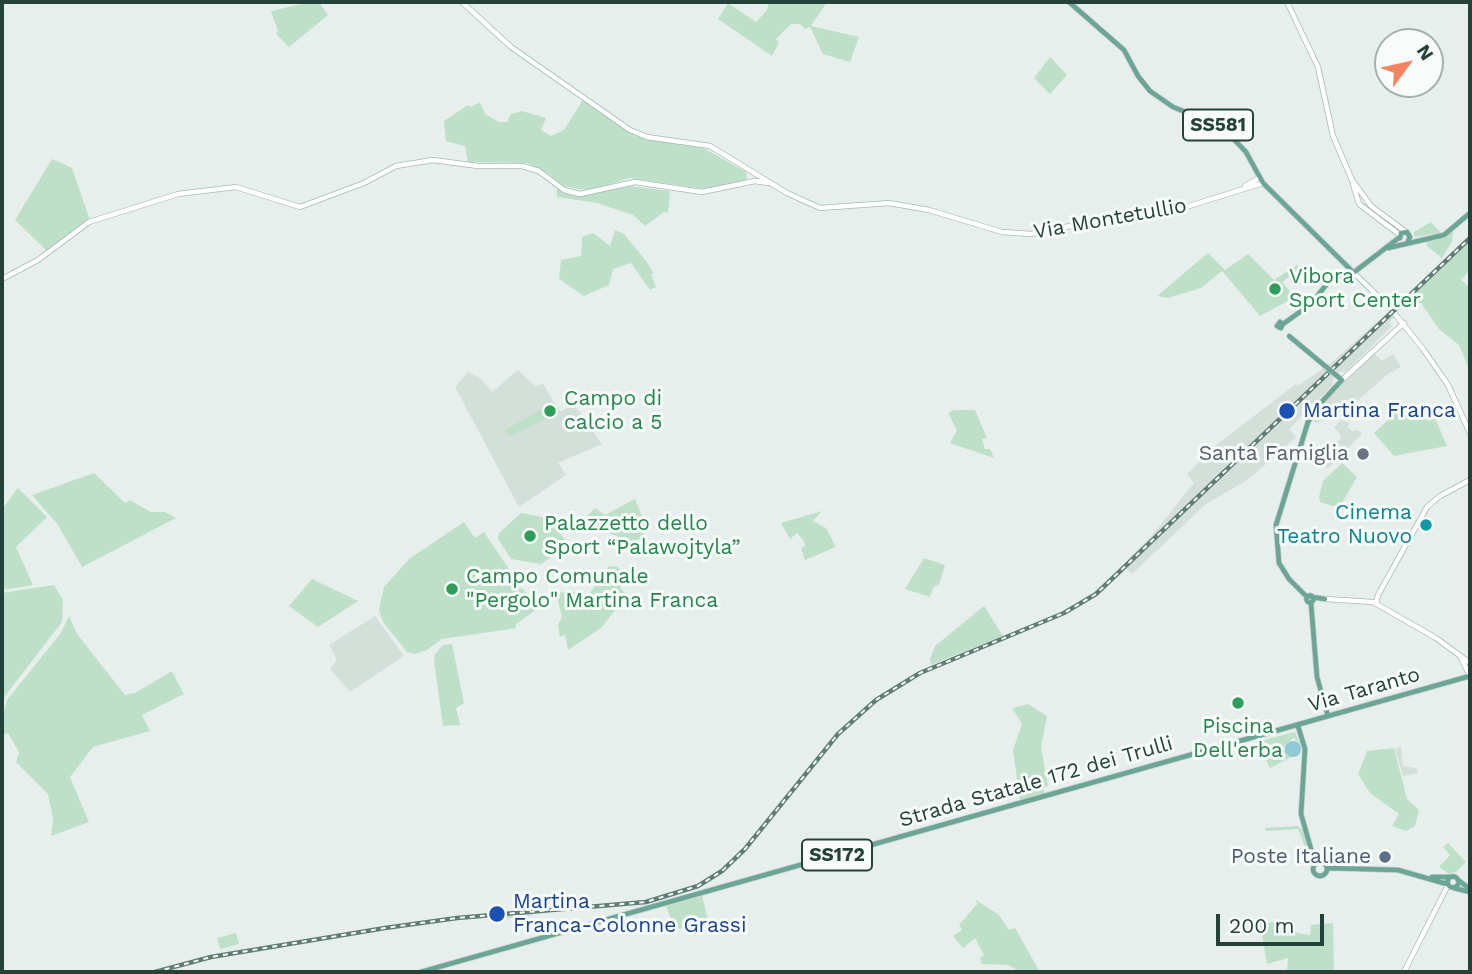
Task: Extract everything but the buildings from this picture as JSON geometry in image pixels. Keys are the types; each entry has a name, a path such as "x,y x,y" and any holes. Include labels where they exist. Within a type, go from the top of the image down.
{"main road":[{"name":"SS581","path":"1069,2 1124,50 1138,76 1150,91 1173,107 1221,126 1246,152 1263,183 1352,271"},
{"path":"1325,599 1311,599 1289,579 1279,563 1276,525 1308,422 1317,407 1342,380 1289,336 1283,324 1311,304 1330,280 1352,271 1404,239 1425,240 1455,228 1470,213"},
{"path":"1404,239 1406,232"},
{"path":"1311,599 1317,677 1328,716"},
{"name":"Via Taranto","path":"1298,726 1470,676"},
{"path":"1298,726 1304,749 1301,814 1315,863 1313,870 1317,875 1324,874 1327,869"},
{"name":"Strada Statale 172 dei Trulli","path":"421,972 1298,726"},
{"path":"1315,863 1324,863 1327,869"},
{"path":"1327,869 1376,868 1450,877 1458,880 1470,891"},
{"path":"1428,876 1470,891"},
{"path":"1450,877 1450,886"},
{"path":"1450,886 1458,880"}],"street":[{"path":"462,2 516,50 631,130 647,137 710,146 775,186"},
{"path":"1287,2 1318,67 1333,136 1352,180 1370,206 1406,232"},
{"path":"2,279 38,260 89,222 178,194 236,187 300,207 364,183 396,166 433,160 478,166 522,166 539,171 564,190 580,194 635,182 702,192 755,181 775,186"},
{"path":"751,170 755,181"},
{"path":"747,182 751,170"},
{"path":"755,181 757,174"},
{"name":"Via Montetullio","path":"1242,188 1259,178"},
{"path":"1352,180 1359,204 1404,239"},
{"name":"Via Montetullio","path":"775,186 820,208 835,209 874,202 901,204 1020,234 1173,211 1263,183"},
{"path":"1356,199 1362,195"},
{"name":"SS581","path":"1352,271 1404,323"},
{"path":"1342,380 1404,323 1448,385 1470,433"},
{"path":"1377,603 1377,595 1427,508 1470,480"},
{"path":"1368,600 1377,595"},
{"path":"1325,599 1368,600 1377,603 1470,663"},
{"path":"1457,653 1470,676"},
{"path":"1428,876 1438,884 1440,900"},
{"path":"1404,972 1440,900 1450,886"}],"shaded area":[{"path":"1404,298 1407,301 1392,314 1394,317 1389,323 1392,326 1346,372 1338,372 1334,376 1332,386 1289,429 1296,437 1249,479 1206,504 1132,574 1125,568 1110,583 1107,581 1153,534 1194,483 1187,474 1216,445 1296,384 1298,386 1332,362"},
{"path":"1374,353 1382,361 1393,354 1401,367 1388,374 1347,410 1316,423 1313,420 1323,403"},
{"path":"518,370 535,386 543,384 560,412 574,404 602,444 558,463 566,475 519,507 455,387 468,372 480,378 492,392"},
{"path":"1341,420 1350,423 1347,426 1352,431 1358,430 1362,434 1328,469 1319,460 1324,455 1328,458 1339,448 1335,444 1342,437 1334,427"},
{"path":"375,616 404,656 350,692 330,669 337,660 329,645"},
{"path":"1401,747 1403,766 1416,768 1419,773 1403,776 1395,749"},
{"path":"616,903 616,907 533,913 532,916 504,919 502,916 447,921 445,917"}],"green space":[{"path":"319,2 328,15 289,47 276,34 278,31 271,11"},
{"path":"769,2 827,2 811,26 859,37 850,62 823,54 810,27 805,29 800,24 791,24 776,39 779,43 772,56 718,19 728,3 756,22 767,10"},
{"path":"1050,57 1067,75 1050,94 1034,78"},
{"path":"584,98 635,136 700,146 746,172 747,180 705,189 630,178 591,190 578,189 559,185 550,174 527,163 468,162 465,146 446,141 444,121 468,105 471,107 480,102 485,114 499,122 507,122 511,114 522,111 546,118 541,130 551,136 564,130"},
{"path":"52,159 72,168 90,220 47,251 15,220"},
{"path":"623,185 670,191 668,213 664,212 645,226 633,215 597,203 557,197 557,188 586,194"},
{"path":"1431,222 1441,233 1414,237 1414,232"},
{"path":"615,230 624,234 646,261 654,273 651,274 656,287 650,290 631,263 613,269 609,285 584,296 559,279 561,260 581,256 582,237 593,233 610,246"},
{"path":"1453,231 1452,242 1442,258 1427,246 1426,241"},
{"path":"1470,238 1470,270 1461,280 1470,288 1470,372 1459,345 1439,329 1421,303 1410,303 1407,300"},
{"path":"1208,253 1225,270 1248,254 1274,280 1297,265 1301,268 1282,282 1295,297 1260,316 1222,271 1201,288 1168,298 1157,296"},
{"path":"554,402 560,412 509,437 505,430"},
{"path":"1401,408 1424,418 1432,411 1447,446 1394,456 1374,433"},
{"path":"954,410 975,410 987,438 982,439 985,449 990,449 994,458 950,443 957,430 948,413"},
{"path":"1342,463 1357,477 1339,508 1320,502 1319,497 1323,481"},
{"path":"94,473 125,503 130,500 151,512 165,512 176,518 82,567 58,525 32,495"},
{"path":"18,488 47,517 16,547 33,585 2,590 2,509"},
{"path":"635,499 647,529 632,549 624,547 617,536 585,524 585,518 595,508 605,515"},
{"path":"822,511 813,521 826,528 836,547 805,560 801,548 805,546 804,541 797,533 790,539 781,523"},
{"name":"Palazzetto dello Sport “Palawojtyla”","path":"521,513 547,518 566,541 565,548 541,564 511,559 498,539 499,533"},
{"name":"Campo Comunale \"Pergolo\" Martina Franca","path":"464,522 475,538 484,532 517,581 518,588 523,589 538,608 515,625 516,628 442,639 427,650 415,654 407,652 383,622 379,610 384,587 409,559"},
{"path":"924,558 945,565 939,585 934,586 930,597 905,589"},
{"path":"609,566 617,567 629,576 620,588 627,595 601,628 568,650 565,635 560,637 558,625 562,617 556,593 572,591 584,601"},
{"path":"312,579 358,601 318,627 289,606"},
{"path":"54,585 63,600 62,622 2,700 2,593"},
{"path":"984,606 1003,636 931,665 930,659 935,646"},
{"path":"69,616 77,634 125,695 135,693 172,671 184,694 142,715 150,731 93,747 70,777 89,822 51,836 53,819 48,794 16,762 19,752 8,733 2,735 2,718 7,700 61,633"},
{"path":"452,644 464,703 456,708 460,725 443,726 434,661 435,654 443,645"},
{"path":"1028,704 1047,716 1041,747 1048,786 1043,788 1045,794 1020,801 1013,750 1022,724 1012,708"},
{"path":"1295,732 1300,744 1294,738 1283,748 1291,757 1270,768 1256,742"},
{"path":"1394,748 1407,799 1419,810 1415,826 1406,831 1392,826 1399,814 1370,793 1358,774 1367,751"},
{"path":"1298,826 1304,831 1311,862 1298,829 1266,831 1265,828"},
{"path":"1448,843 1466,862 1456,872 1449,874 1439,867 1450,855 1443,847"},
{"path":"702,896 708,919 675,930 666,906"},
{"path":"976,900 999,915 1009,930 1015,928 1040,972 1021,972 1008,965 982,964 980,958 984,955 975,938 963,948 953,936 962,930 959,925 977,904"},
{"path":"1274,922 1277,929 1310,935 1311,925 1333,923 1334,972 1287,972 1288,958 1267,964 1260,924"},
{"path":"236,933 239,944 220,949 217,938"}],"water":[{"path":"1290,741 1296,741 1301,749 1299,755 1290,757 1285,752 1285,746"}],"railway":[{"path":"155,972 211,957 385,928 457,918 646,902 698,886 722,871 745,849 838,734 876,700 920,673 1064,613 1096,594 1470,238"}],"place":[{"name":"Vibora Sport Center","path":"1275,289"},
{"name":"Campo di calcio a 5","path":"550,411"},
{"name":"Martina Franca","path":"1287,411"},
{"name":"Santa Famiglia","path":"1363,454"},
{"name":"Cinema Teatro Nuovo","path":"1426,525"},
{"name":"Palazzetto dello Sport “Palawojtyla”","path":"530,536"},
{"name":"Campo Comunale \"Pergolo\" Martina Franca","path":"452,589"},
{"name":"Piscina Dell'erba","path":"1238,703"},
{"name":"Poste Italiane","path":"1385,857"},
{"name":"Martina Franca-Colonne Grassi","path":"497,914"}]}
